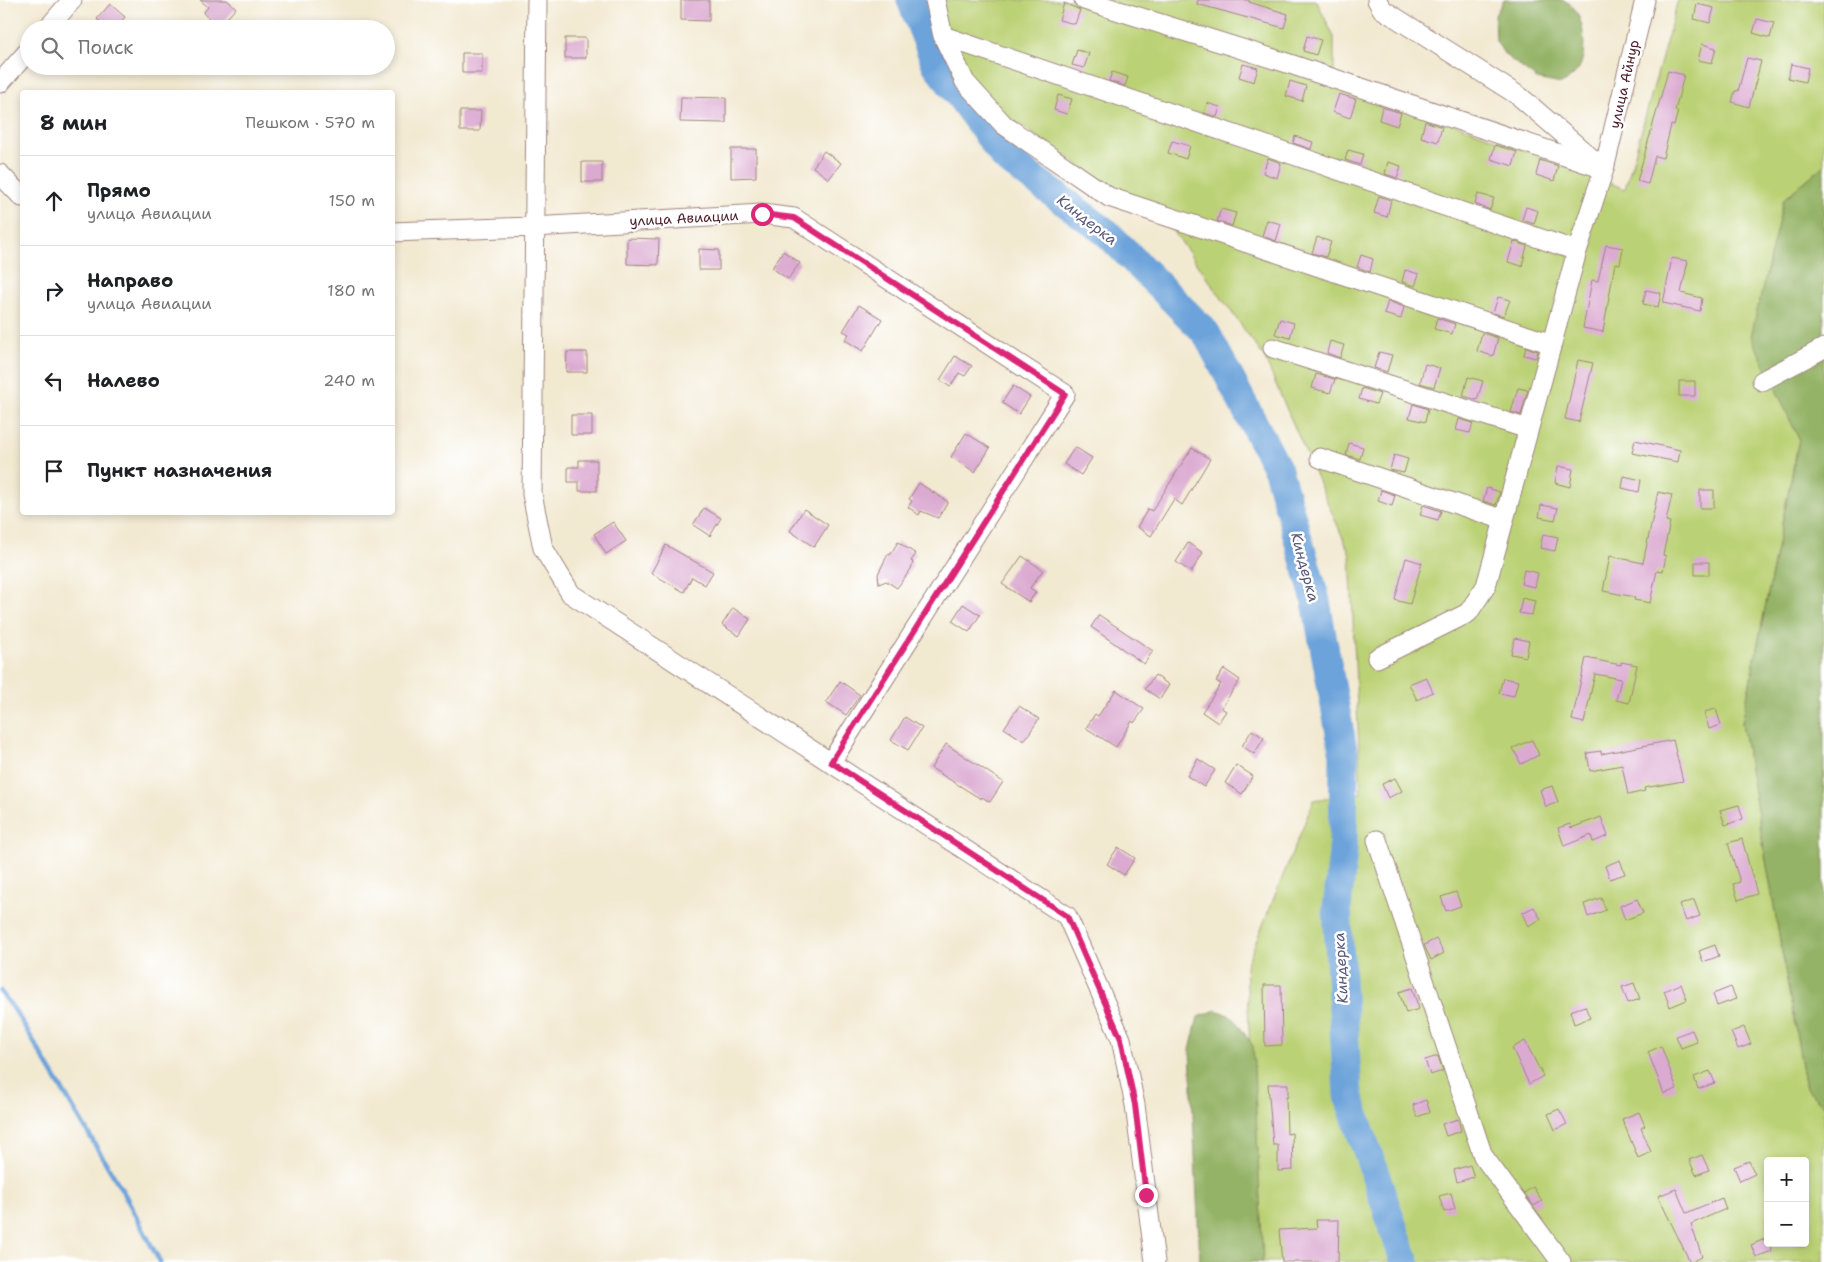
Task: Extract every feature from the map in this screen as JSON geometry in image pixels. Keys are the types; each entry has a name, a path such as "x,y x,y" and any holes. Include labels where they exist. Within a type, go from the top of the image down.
{"street":[{"path":"55,20 72,0"},
{"path":"537,0 538,100 533,227 532,494 543,548 571,594 1067,916 1121,1039 1135,1105 1155,1262"},
{"path":"935,0 943,36 965,82 1004,125 1109,197 1552,344"},
{"path":"1084,0 1287,63 1604,169"},
{"path":"1377,0 1382,9 1519,96 1604,169"},
{"name":"улица Айнур","path":"1377,658 1468,613 1486,586 1577,251 1604,169 1645,0"},
{"path":"943,36 1577,251"},
{"path":"0,83 20,60"},
{"path":"0,174 20,195"},
{"name":"улица Авиации","path":"533,227 762,214 794,218 1065,394 831,762"},
{"path":"395,232 533,227"},
{"path":"1273,348 1528,429"},
{"path":"1762,381 1824,348"},
{"path":"1320,458 1504,520"},
{"path":"1377,840 1483,1156 1561,1262"}],"green space":[{"path":"927,0 1316,0 1334,37 1334,77 1625,189 1678,0 1824,0 1824,165 1784,199 1752,336 1799,439 1742,723 1806,1089 1824,1106 1824,1262 1260,1262 1246,966 1314,800 1361,793 1350,554 1264,357 1174,232 1000,111 933,39"},
{"path":"1504,0 1562,0 1575,10 1582,29 1584,49 1580,66 1572,76 1561,84 1537,79 1505,55 1496,41 1495,15"},
{"path":"1824,165 1824,1106 1806,1089 1742,723 1799,439 1751,336 1784,199"},
{"path":"1216,1010 1233,1017 1253,1046 1263,1262 1200,1262 1190,1050 1198,1017"}],"building":[{"path":"200,0 227,0 236,8 225,20 211,20 203,13 208,7"},
{"path":"681,0 709,0 709,21 681,20"},
{"path":"1198,0 1249,0 1249,2 1288,14 1284,28 1197,4"},
{"path":"1064,3 1080,10 1075,24 1059,20"},
{"path":"110,4 125,17 122,20 97,19"},
{"path":"1697,4 1714,8 1710,23 1694,19"},
{"path":"1757,19 1774,23 1770,38 1753,33"},
{"path":"1307,36 1321,40 1316,55 1303,51"},
{"path":"565,38 586,38 586,58 565,58"},
{"path":"1702,44 1716,48 1712,63 1698,60"},
{"path":"1077,50 1089,53 1084,68 1072,65"},
{"path":"462,53 482,53 482,73 462,73"},
{"path":"1747,58 1761,61 1749,107 1732,102 1735,91 1738,91"},
{"path":"1243,64 1258,68 1254,82 1239,77"},
{"path":"1791,64 1808,68 1805,82 1788,78"},
{"path":"1668,71 1684,75 1675,111 1678,111 1674,126 1671,125 1663,158 1655,156 1648,184 1637,181"},
{"path":"1112,72 1128,77 1125,86 1109,81"},
{"path":"1290,81 1306,86 1302,101 1286,96"},
{"path":"1339,94 1356,99 1350,118 1333,112"},
{"path":"1058,95 1072,99 1067,114 1054,110"},
{"path":"681,97 726,98 726,123 680,122"},
{"path":"1207,103 1220,107 1217,117 1204,113"},
{"path":"1382,107 1401,113 1397,126 1379,120"},
{"path":"460,111 481,111 480,131 460,131"},
{"path":"1425,121 1442,127 1438,142 1421,137"},
{"path":"1295,136 1313,142 1311,149 1293,143"},
{"path":"1172,141 1190,146 1186,159 1168,153"},
{"path":"1495,145 1517,152 1513,166 1491,159"},
{"path":"731,149 756,149 756,177 731,178"},
{"path":"1348,150 1363,154 1360,165 1345,160"},
{"path":"824,151 841,163 829,179 813,167"},
{"path":"1268,158 1281,163 1277,178 1263,173"},
{"path":"1540,160 1558,166 1554,181 1536,175"},
{"path":"582,162 602,162 602,182 582,182"},
{"path":"1388,162 1401,166 1397,178 1385,174"},
{"path":"1478,194 1494,198 1490,210 1475,204"},
{"path":"1379,196 1391,200 1387,217 1374,213"},
{"path":"1526,207 1538,211 1534,224 1522,220"},
{"path":"1221,209 1236,213 1232,226 1217,221"},
{"path":"1267,220 1281,224 1276,241 1262,236"},
{"path":"1317,237 1331,242 1326,257 1312,253"},
{"path":"627,238 659,239 658,265 627,264"},
{"path":"1514,241 1527,246 1522,266 1508,262"},
{"path":"1606,245 1623,248 1620,264 1615,263 1603,332 1583,328 1592,280 1598,281"},
{"path":"699,249 719,250 719,270 699,270"},
{"path":"783,251 800,263 788,279 772,268"},
{"path":"1361,255 1373,259 1370,272 1357,267"},
{"path":"1672,258 1688,261 1681,293 1702,298 1700,311 1663,303"},
{"path":"1405,270 1419,274 1415,286 1402,282"},
{"path":"1646,290 1661,293 1658,307 1643,304"},
{"path":"1498,297 1510,300 1504,316 1493,313"},
{"path":"1388,301 1404,307 1401,319 1384,314"},
{"path":"859,305 882,319 863,351 845,340 849,334 843,331"},
{"path":"1437,318 1455,324 1452,334 1434,329"},
{"path":"1280,319 1294,323 1290,338 1275,334"},
{"path":"1482,333 1498,338 1493,356 1477,351"},
{"path":"1330,341 1344,345 1340,358 1327,353"},
{"path":"1526,347 1538,351 1536,358 1524,355"},
{"path":"567,352 587,352 587,372 566,372"},
{"path":"1379,352 1392,355 1387,372 1374,368"},
{"path":"955,356 972,366 965,376 959,373 950,387 940,380"},
{"path":"1578,360 1593,363 1579,422 1565,419"},
{"path":"1425,364 1440,368 1434,387 1420,383"},
{"path":"1316,374 1335,379 1330,393 1312,388"},
{"path":"1468,377 1483,381 1477,400 1463,396"},
{"path":"1679,381 1695,381 1695,396 1679,396"},
{"path":"1013,386 1030,397 1019,414 1002,403"},
{"path":"1362,388 1380,394 1376,404 1359,399"},
{"path":"1518,388 1528,390 1521,415 1511,412"},
{"path":"1413,404 1428,409 1425,422 1409,418"},
{"path":"571,415 592,415 592,435 571,435"},
{"path":"1459,419 1473,423 1470,433 1456,430"},
{"path":"966,433 990,448 975,472 951,457"},
{"path":"1635,440 1680,450 1678,462 1632,453"},
{"path":"1349,443 1363,447 1360,459 1346,455"},
{"path":"1075,447 1092,458 1081,475 1064,464"},
{"path":"1192,448 1210,459 1182,505 1174,499 1151,536 1137,527 1148,509 1152,511"},
{"path":"1394,455 1408,459 1404,473 1390,470"},
{"path":"579,460 597,460 597,491 579,491 579,482 568,482 568,467 579,467"},
{"path":"1558,466 1573,469 1570,487 1555,483"},
{"path":"1624,476 1641,480 1639,492 1622,488"},
{"path":"919,483 948,502 938,518 921,511 919,515 908,507 912,501 909,499"},
{"path":"1487,488 1500,492 1496,505 1483,501"},
{"path":"1381,490 1395,495 1392,506 1378,501"},
{"path":"1700,490 1714,490 1714,508 1700,508"},
{"path":"1658,492 1672,495 1666,521 1670,522 1663,555 1666,556 1663,571 1657,570 1650,603 1634,600 1635,597 1603,591 1610,556 1643,563"},
{"path":"1423,505 1441,511 1438,520 1420,515"},
{"path":"1541,505 1558,508 1555,520 1539,517"},
{"path":"704,508 721,518 710,536 693,525"},
{"path":"804,509 828,525 814,547 790,531"},
{"path":"613,522 626,541 606,554 594,534"},
{"path":"1543,534 1558,537 1555,551 1540,548"},
{"path":"898,542 916,554 911,561 913,562 911,569 897,588 886,581 879,584 878,574 888,554 890,555"},
{"path":"1188,543 1203,553 1191,572 1176,562"},
{"path":"666,545 713,572 705,585 692,577 684,592 651,573"},
{"path":"1022,556 1043,570 1030,588 1036,592 1029,602 1002,584"},
{"path":"1406,558 1422,563 1410,604 1395,600"},
{"path":"1695,562 1709,562 1709,575 1695,575"},
{"path":"1524,570 1538,573 1535,587 1521,584"},
{"path":"1522,598 1535,601 1532,615 1519,613"},
{"path":"963,604 980,615 969,632 952,621"},
{"path":"733,608 750,619 739,636 722,625"},
{"path":"1099,615 1153,651 1144,664 1091,627"},
{"path":"1515,638 1529,641 1526,657 1511,654"},
{"path":"1586,658 1621,665 1621,662 1637,665 1629,703 1616,700 1621,679 1595,674 1584,723 1572,720"},
{"path":"1224,669 1240,680 1221,708 1226,711 1218,723 1202,712 1221,684 1216,681"},
{"path":"1155,675 1169,685 1160,699 1145,689"},
{"path":"1426,677 1433,692 1417,700 1409,684"},
{"path":"1503,678 1518,681 1514,696 1499,693"},
{"path":"840,681 860,695 846,715 826,702"},
{"path":"1116,690 1144,709 1134,723 1132,721 1116,747 1086,728 1095,714 1098,716"},
{"path":"1019,706 1039,719 1024,741 1004,728"},
{"path":"1716,709 1721,725 1709,729 1704,712"},
{"path":"905,717 922,728 908,750 891,740"},
{"path":"1252,730 1264,738 1254,754 1242,746"},
{"path":"1532,740 1539,755 1521,764 1513,748"},
{"path":"1673,740 1683,781 1644,788 1645,791 1628,795 1622,765 1590,771 1587,753 1601,751 1601,754"},
{"path":"946,744 1003,782 990,802 982,797 981,799 931,768"},
{"path":"1198,759 1215,770 1204,787 1187,776"},
{"path":"1236,765 1253,776 1242,794 1225,783"},
{"path":"1395,778 1402,791 1388,798 1382,784"},
{"path":"1552,786 1558,802 1546,807 1540,790"},
{"path":"1739,805 1743,819 1725,825 1720,810"},
{"path":"1601,817 1608,836 1593,842 1591,835 1564,846 1558,828 1570,824 1571,828"},
{"path":"1742,839 1757,894 1738,900 1733,884 1740,882 1728,843"},
{"path":"1118,847 1135,858 1124,875 1107,864"},
{"path":"1620,860 1625,874 1610,879 1605,866"},
{"path":"1456,892 1461,906 1446,911 1441,897"},
{"path":"1601,898 1606,910 1588,917 1584,904"},
{"path":"1637,899 1643,913 1625,920 1620,906"},
{"path":"1694,900 1700,916 1686,921 1680,905"},
{"path":"1534,907 1541,919 1528,926 1522,913"},
{"path":"1436,939 1444,953 1431,960 1424,945"},
{"path":"1715,945 1719,956 1703,962 1699,951"},
{"path":"1634,983 1640,999 1628,1003 1622,987"},
{"path":"1681,984 1687,1000 1670,1007 1664,991"},
{"path":"1264,985 1281,985 1282,1045 1265,1046"},
{"path":"1731,987 1736,999 1717,1006 1713,994"},
{"path":"1412,988 1419,1009 1406,1013 1399,992"},
{"path":"1585,1006 1590,1018 1574,1024 1570,1011"},
{"path":"1744,1027 1751,1044 1738,1049 1731,1032"},
{"path":"1692,1030 1697,1042 1681,1048 1676,1036"},
{"path":"1525,1041 1543,1076 1529,1084 1512,1048"},
{"path":"1661,1046 1677,1089 1664,1094 1648,1052"},
{"path":"1438,1056 1443,1071 1430,1075 1425,1060"},
{"path":"1710,1071 1715,1083 1698,1089 1694,1077"},
{"path":"1268,1084 1288,1084 1288,1097 1286,1097 1287,1134 1292,1133 1293,1170 1278,1171 1278,1145 1273,1145"},
{"path":"1426,1100 1430,1112 1417,1117 1413,1105"},
{"path":"1559,1109 1567,1124 1555,1130 1548,1114"},
{"path":"1639,1112 1645,1126 1641,1128 1651,1152 1638,1158 1622,1119"},
{"path":"1458,1119 1461,1131 1446,1136 1442,1124"},
{"path":"1702,1155 1709,1170 1696,1175 1689,1160"},
{"path":"1749,1161 1755,1174 1740,1181 1734,1167"},
{"path":"1470,1165 1474,1177 1457,1182 1454,1170"},
{"path":"1533,1187 1542,1201 1534,1206 1524,1193"},
{"path":"1676,1189 1686,1213 1722,1198 1726,1209 1691,1224 1702,1257 1690,1262 1658,1196"},
{"path":"1451,1193 1455,1209 1444,1212 1439,1196"},
{"path":"1316,1220 1339,1220 1338,1262 1282,1262 1279,1230 1317,1228"},
{"path":"1764,1239 1764,1247 1770,1247 1772,1251 1756,1257 1751,1245"}],"waterway":[{"name":"Киндерка","path":"911,0 936,64 1005,158 1107,233 1206,333 1278,470 1315,597 1344,755 1343,852 1337,909 1348,1095 1405,1262"},
{"path":"0,991 16,1012 125,1195 160,1262"}],"route":[{"path":"762,214 794,218 1065,394 831,762 1067,916 1104,995 1121,1039 1135,1105 1146,1195"}]}
